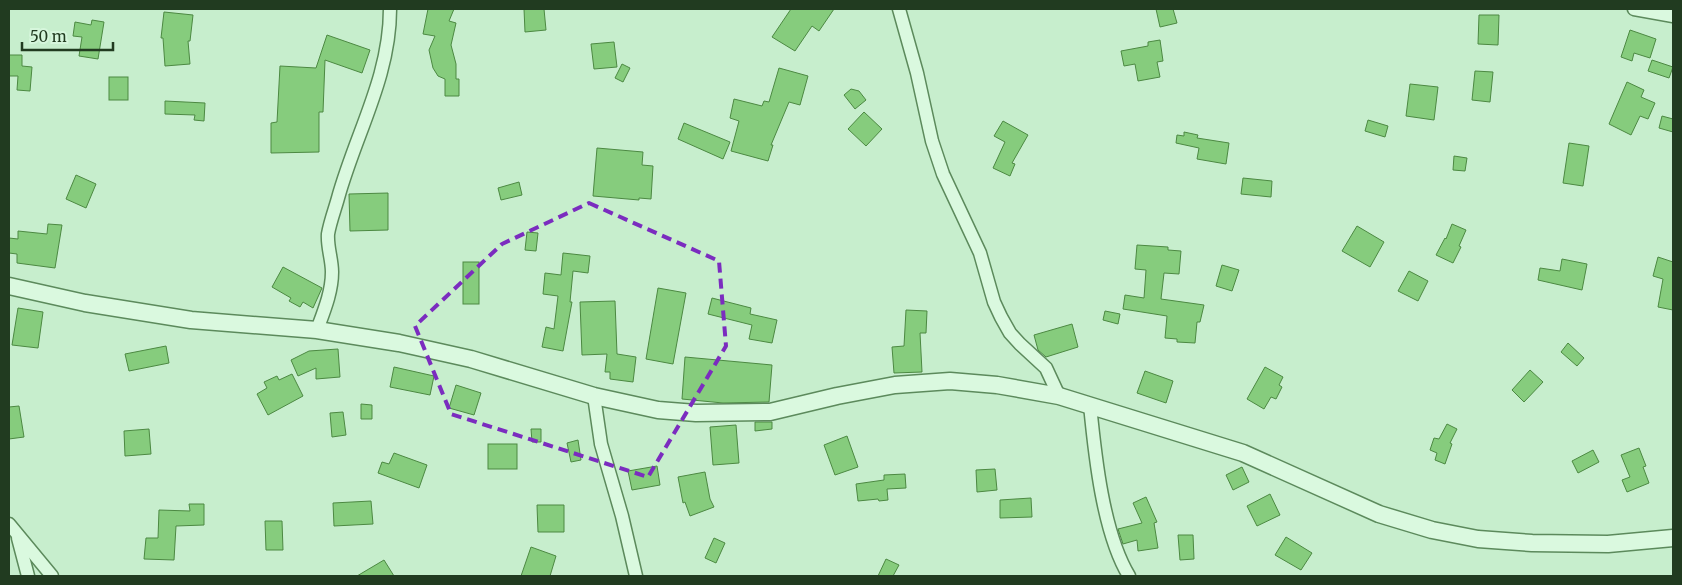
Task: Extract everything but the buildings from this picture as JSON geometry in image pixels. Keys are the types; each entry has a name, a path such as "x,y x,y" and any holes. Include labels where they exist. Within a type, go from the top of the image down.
{"street":[{"path":"317,330 330,289 332,270 328,248 328,234 342,182 381,79 388,41 390,9"},
{"path":"899,9 917,73 932,141 943,174 980,254 994,302 1010,333 1046,368 1059,396"},
{"path":"1634,9 1673,16"},
{"path":"9,286 85,303 191,320 317,330 399,343 471,359 594,396 658,410 696,413 770,412 895,385 950,381 997,385 1059,396 1243,453 1379,514 1432,530 1478,539 1532,543 1608,544 1673,538"},
{"path":"594,396 601,444 622,516 636,576"},
{"path":"1090,405 1100,482 1112,537 1129,576"},
{"path":"13,529 28,576"},
{"path":"13,529 52,576"}],"highlighted area":[{"path":"589,203 719,261 726,346 648,477 451,414 415,326 502,244"}]}
